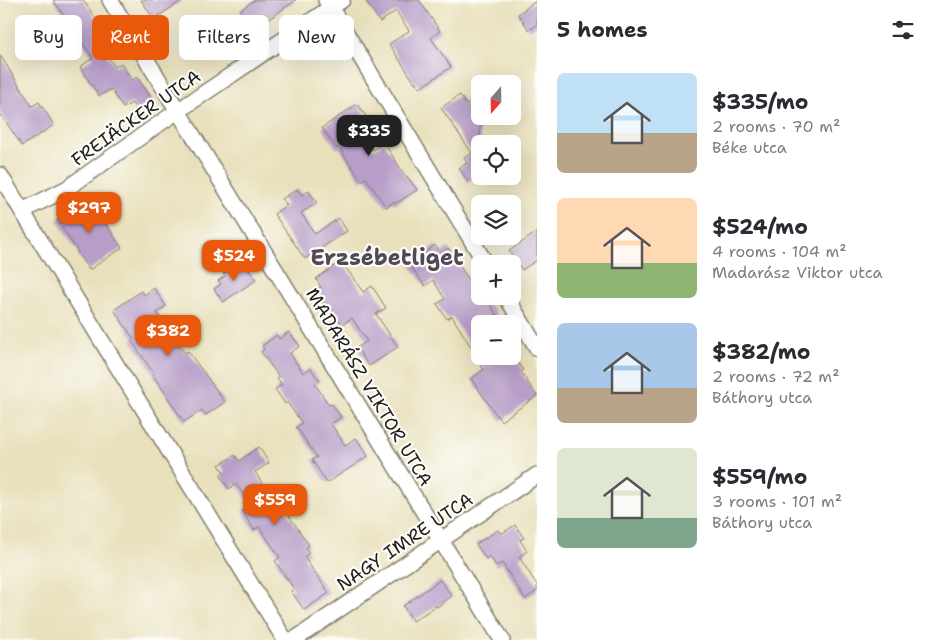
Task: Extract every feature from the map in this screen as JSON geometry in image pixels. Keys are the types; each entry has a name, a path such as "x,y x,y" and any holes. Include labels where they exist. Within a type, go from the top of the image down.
{"street":[{"name":"MADARÁSZ VIKTOR UTCA","path":"110,0 502,640"},
{"name":"FREIÄCKER UTCA","path":"22,211 66,190 333,3"},
{"path":"333,3 481,255"},
{"path":"0,175 284,640"},
{"path":"511,305 537,348"},
{"name":"NAGY IMRE UTCA","path":"294,640 537,475"}],"building":[{"path":"53,0 83,0 94,15 92,57 82,42 82,15 63,15"},
{"path":"141,0 183,0 160,15 151,15"},
{"path":"255,0 296,0 269,19 269,15 244,15 240,10"},
{"path":"365,0 419,0 440,31 431,38 451,67 420,88 389,44 409,31 396,11 380,22"},
{"path":"537,0 537,25 529,30 518,14"},
{"path":"0,55 32,106 39,102 54,125 22,146 0,113"},
{"path":"92,59 110,60 115,67 121,63 132,80 137,77 153,100 137,111 132,103 123,108 111,89 99,96 80,67"},
{"path":"460,95 466,105 471,102 471,125 480,125 480,135 471,135 471,152 441,108"},
{"path":"357,104 372,124 361,132 373,150 384,143 406,177 417,190 395,204 394,202 386,207 366,178 361,181 339,147 337,149 322,128"},
{"path":"471,154 471,180 468,182 459,168 467,163 464,158"},
{"path":"297,189 302,195 309,191 317,203 301,213 315,234 339,218 347,231 305,259 274,214 287,205 282,199"},
{"path":"88,198 122,248 89,270 57,220"},
{"path":"537,232 537,260 522,270 521,255 512,255 509,251 521,245 521,243"},
{"path":"435,245 441,253 448,248 459,262 471,283 471,305 490,305 497,315 471,315 471,347 452,316 447,319 437,304 445,299 433,280 425,286 410,265"},
{"path":"341,261 363,292 372,286 386,308 376,314 398,347 369,366 357,348 367,341 352,318 342,325 315,291 321,287 316,279"},
{"path":"244,263 256,280 223,302 214,289 221,284 218,281 225,276 223,274"},
{"path":"154,288 166,306 157,313 185,353 188,351 225,402 206,415 202,410 184,422 131,340 134,339 114,310 141,291 144,295"},
{"path":"289,332 300,346 290,353 303,373 310,368 320,381 315,384 329,405 332,404 341,417 331,424 345,445 356,438 368,456 327,483 312,460 317,457 296,427 302,423 275,389 282,385 277,378 279,377 261,352 264,349 262,346 277,335 279,339"},
{"path":"480,365 519,365 523,370 521,372 537,396 501,421 471,379 484,369"},
{"path":"259,447 269,463 255,472 271,497 279,492 289,507 285,510 309,545 306,548 309,553 304,557 329,593 304,610 291,591 294,589 275,561 280,557 259,527 254,530 242,511 251,505 236,484 229,489 220,475 224,472 219,465 235,455 239,461"},
{"path":"515,525 524,538 520,540 527,551 519,557 537,585 537,591 525,599 502,563 496,566 490,556 486,559 476,544 498,530 501,534"},
{"path":"440,580 452,596 413,621 403,606"}],"district":[{"name":"Erzsébetliget","path":"387,257"}]}
